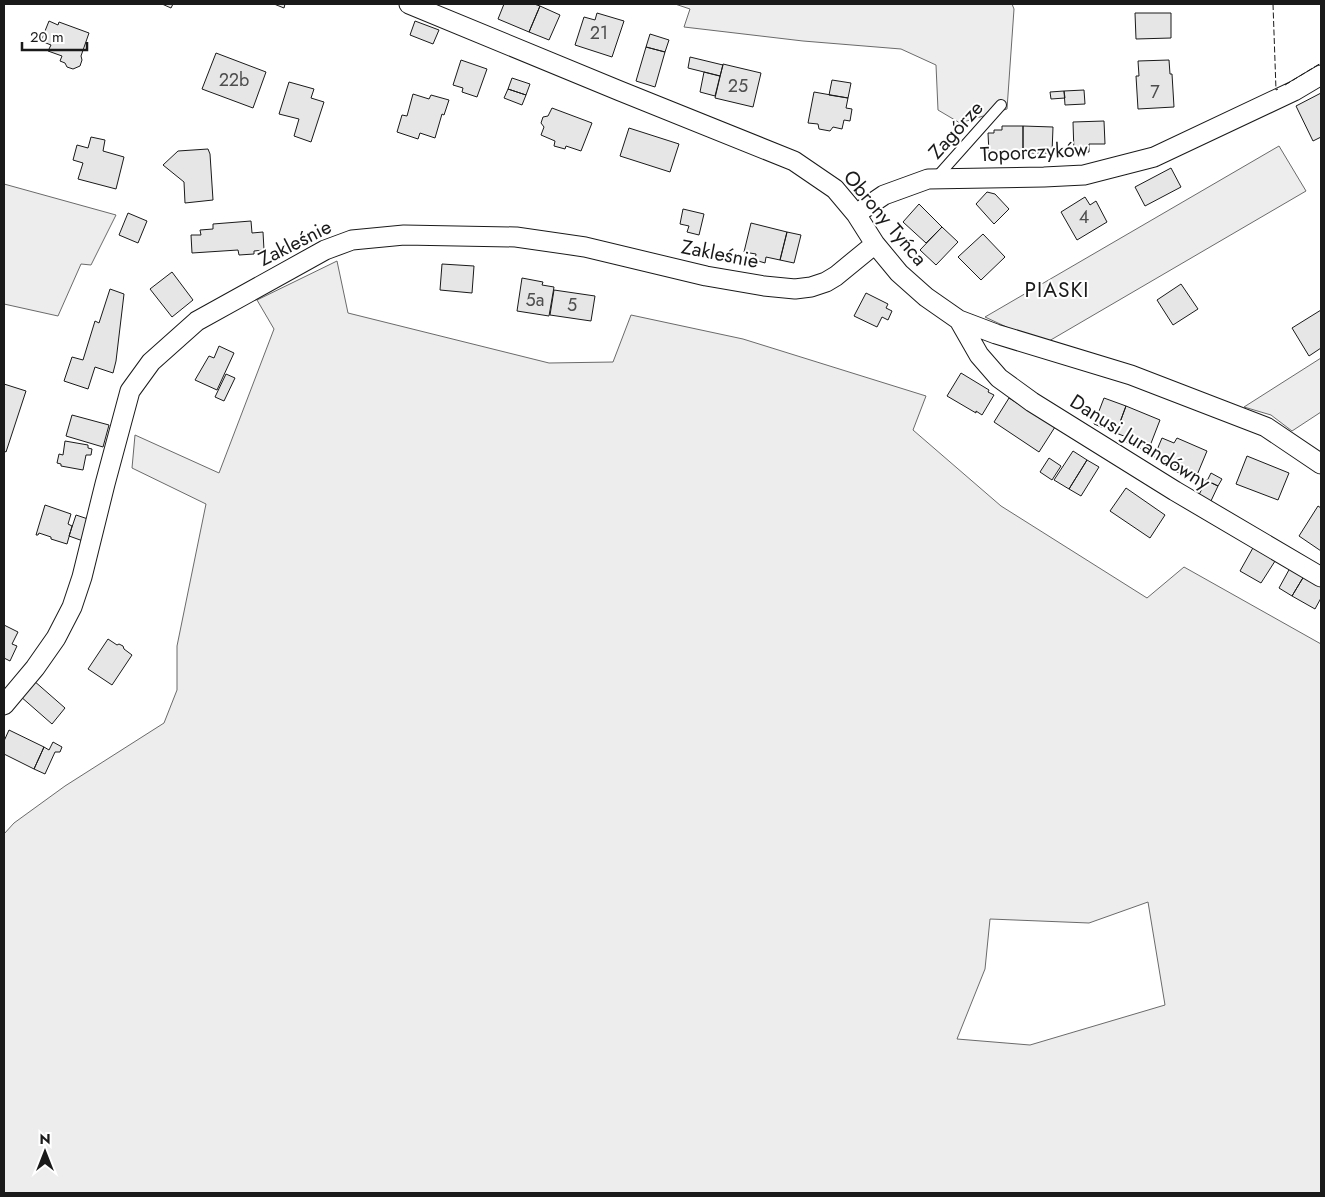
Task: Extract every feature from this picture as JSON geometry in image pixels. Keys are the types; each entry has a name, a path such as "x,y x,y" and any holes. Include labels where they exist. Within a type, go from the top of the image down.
{"street":[{"name":"Obrony Tyńca","path":"409,4 620,92 794,161 835,188 856,214 875,244 899,273 926,297 959,320 996,334 1131,375 1266,427 1321,464"},
{"name":"Toporczyków","path":"856,214 884,195 928,179 1084,175 1154,157 1294,91 1321,75"},
{"name":"Zakleśnie","path":"4,706 35,668 56,638 72,607 82,577 130,391 151,362 197,321 325,250 352,240 404,235 516,237 585,247 706,276 795,290 826,282 875,244"},
{"name":"Danusi Jurandówny","path":"959,320 978,355 999,378 1032,402 1175,491 1321,576"}],"lane":[{"name":"Zagórze","path":"936,178 1001,105"}],"shaded area":[{"path":"675,4 1012,4 1014,9 1007,109 960,123 938,110 936,65 901,49 803,41 684,27 690,9"},
{"path":"1279,146 1306,191 1049,341 1013,330 985,317"},
{"path":"4,184 116,215 91,265 81,264 58,316 4,304"},
{"path":"337,261 348,313 549,363 613,362 631,315 743,339 926,396 913,430 1001,506 1147,598 1184,567 1321,644 1321,1193 4,1193 4,834 14,823 65,786 164,723 177,690 177,646 206,504 132,468 135,435 219,473 274,329 257,300","holes":["1148,902 1165,1005 1030,1045 957,1039 985,969 990,919 1089,923"]},
{"path":"1321,358 1321,412 1292,431 1271,415 1244,407"}],"building":[{"path":"162,4 173,4 171,8"},
{"path":"274,4 285,4 284,8"},
{"path":"504,4 534,4 540,6 529,32 498,19"},
{"path":"540,6 560,15 549,40 529,32"},
{"path":"597,13 624,21 612,57 575,45 584,17 595,20"},
{"path":"1135,13 1171,13 1171,38 1136,39"},
{"path":"49,21 58,25 59,22 89,33 81,56 80,66 73,69 67,67 65,63 60,61 62,56 48,51 51,45 41,41"},
{"path":"415,21 439,30 433,44 410,35"},
{"path":"650,34 669,40 665,52 646,47"},
{"path":"646,47 665,52 655,87 636,81"},
{"path":"216,53 266,72 253,108 202,89"},
{"path":"690,57 723,65 720,76 688,68"},
{"path":"461,60 487,69 477,97 462,92 463,88 453,85"},
{"path":"1169,60 1170,74 1172,74 1174,107 1138,109 1136,76 1139,76 1138,61"},
{"path":"723,64 761,73 753,107 715,98"},
{"path":"704,72 720,76 715,96 700,92"},
{"path":"512,78 530,84 526,95 508,89"},
{"path":"832,80 851,83 848,98 829,95"},
{"path":"289,82 314,89 311,98 324,102 311,142 294,136 299,119 279,114"},
{"path":"508,89 526,95 522,105 504,98"},
{"path":"1084,90 1085,104 1065,105 1064,91"},
{"path":"1064,91 1065,98 1051,99 1050,92"},
{"path":"814,92 848,98 846,108 852,109 850,121 844,120 842,129 833,127 830,131 819,129 818,124 808,123"},
{"path":"1321,93 1321,137 1313,141 1296,106"},
{"path":"413,94 429,99 431,95 449,100 444,115 442,114 435,138 420,133 418,139 397,132 402,115 407,116"},
{"path":"552,108 592,123 581,151 566,146 565,149 554,146 555,141 541,135 544,127 541,123 543,117 548,116"},
{"path":"1104,121 1105,144 1089,144 1089,152 1074,153 1073,122"},
{"path":"1002,126 1023,126 1023,153 989,153 988,133 994,133 994,130 1002,130"},
{"path":"1023,126 1053,127 1052,153 1023,153"},
{"path":"629,128 679,144 670,172 620,156"},
{"path":"91,137 105,140 103,151 124,157 116,189 78,179 83,163 73,160 77,145 88,148"},
{"path":"208,149 210,154 213,200 185,203 184,182 163,165 178,151"},
{"path":"1171,168 1181,187 1145,206 1135,187"},
{"path":"987,192 995,194 1009,209 994,224 976,204"},
{"path":"1085,197 1090,205 1096,201 1107,222 1077,240 1061,212"},
{"path":"919,204 942,227 926,243 903,222"},
{"path":"683,209 704,214 699,235 687,232 689,226 680,224"},
{"path":"128,213 147,221 138,243 119,235"},
{"path":"251,221 252,233 263,232 264,250 254,251 254,254 239,255 238,250 192,253 191,235 201,235 200,230 213,229 213,224"},
{"path":"751,223 787,232 780,260 766,257 765,263 755,260 756,254 744,252"},
{"path":"942,227 958,242 936,265 920,250"},
{"path":"787,232 801,235 794,263 780,260"},
{"path":"983,234 1005,257 981,280 958,257"},
{"path":"442,264 474,266 472,293 440,290"},
{"path":"172,272 193,300 172,317 150,289"},
{"path":"522,278 543,282 542,285 554,287 549,316 517,311"},
{"path":"1181,284 1198,309 1173,325 1157,300"},
{"path":"110,289 124,294 113,373 95,367 88,389 64,381 72,357 83,360 95,321 99,323"},
{"path":"554,290 595,296 591,321 550,315"},
{"path":"866,293 888,304 886,308 892,311 888,320 882,317 877,327 854,316"},
{"path":"1321,310 1321,348 1309,356 1292,328"},
{"path":"219,346 234,353 217,390 195,380 209,356 214,358"},
{"path":"961,373 994,395 982,415 947,396"},
{"path":"226,374 235,378 224,401 215,397"},
{"path":"4,384 26,391 6,452 4,451"},
{"path":"1009,398 1055,427 1039,452 994,422"},
{"path":"1104,398 1126,406 1116,433 1094,424"},
{"path":"1126,406 1160,420 1148,451 1127,443 1129,438 1116,433"},
{"path":"72,415 109,425 103,447 66,436"},
{"path":"1162,438 1174,443 1177,438 1207,451 1197,475 1186,470 1184,475 1175,471 1177,466 1154,457"},
{"path":"65,441 88,445 88,448 92,449 91,455 86,455 83,470 61,466 61,464 57,463 59,454 63,455"},
{"path":"1073,451 1087,460 1069,489 1054,480"},
{"path":"1247,456 1289,473 1278,500 1236,484"},
{"path":"1049,458 1061,466 1052,480 1040,472"},
{"path":"1087,460 1099,467 1081,496 1069,489"},
{"path":"1211,473 1222,479 1218,486 1207,481"},
{"path":"1206,480 1218,486 1210,503 1198,497"},
{"path":"1126,488 1165,515 1150,538 1110,511"},
{"path":"45,505 71,514 68,524 72,526 67,544 39,533 36,535"},
{"path":"1318,506 1321,508 1321,551 1299,536"},
{"path":"76,515 88,519 83,541 69,536"},
{"path":"1254,546 1277,558 1261,583 1240,571"},
{"path":"1290,568 1304,576 1292,596 1279,588"},
{"path":"1304,576 1321,587 1321,598 1315,609 1292,596"},
{"path":"4,625 18,632 12,644 17,646 10,661 4,658"},
{"path":"108,639 117,645 123,646 132,655 112,685 88,669"},
{"path":"33,680 65,708 52,724 20,696"},
{"path":"9,730 44,747 34,769 4,754 4,741"},
{"path":"53,742 62,747 60,752 55,752 45,774 34,769 44,747 49,750"}],"fence":[{"path":"1273,4 1276,90 1278,89"},
{"path":"1285,85 1321,63"}],"district":[{"name":"PIASKI","path":"1057,290"}]}
